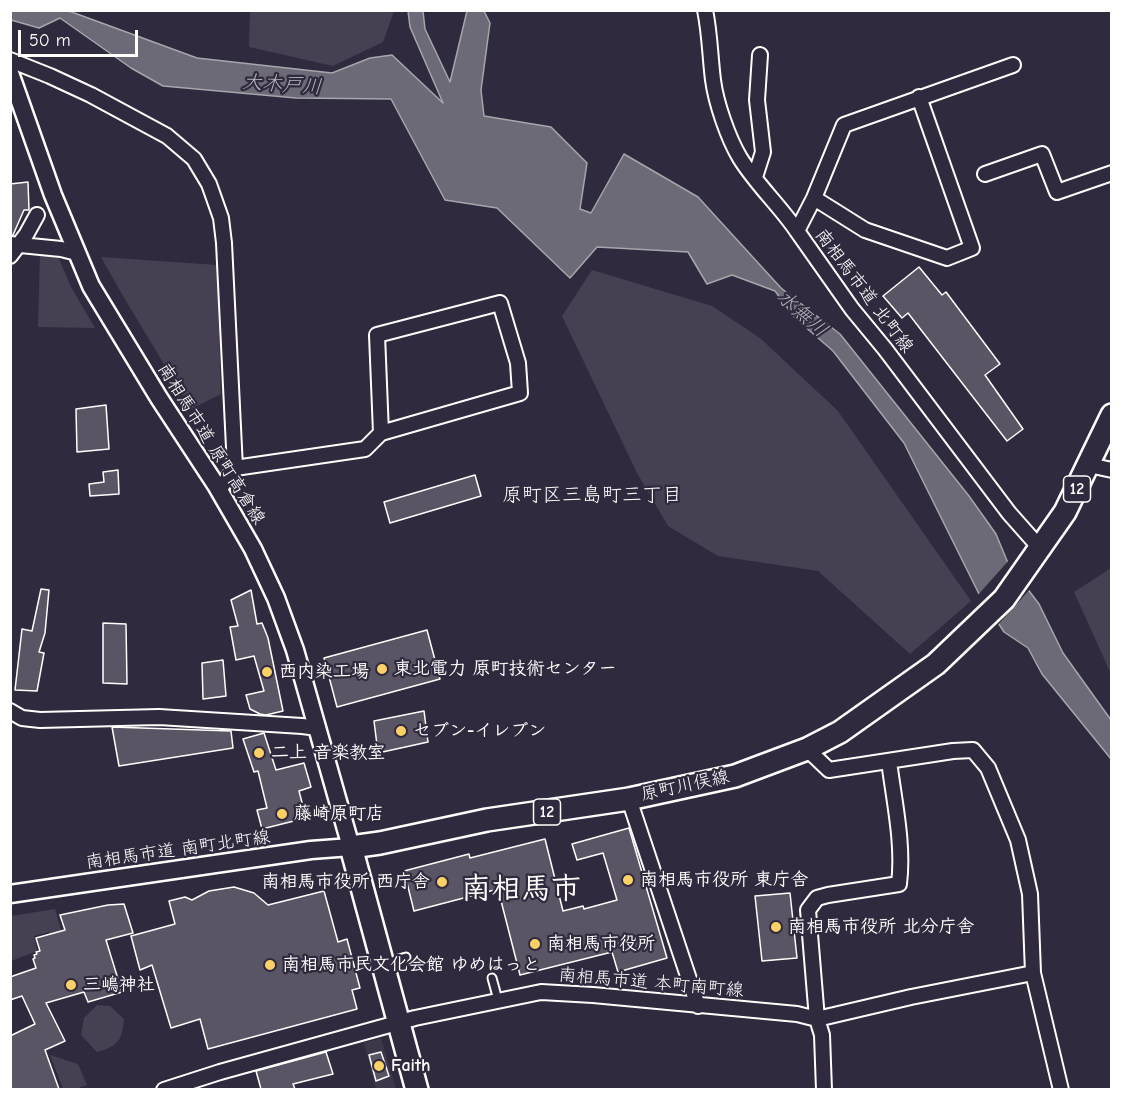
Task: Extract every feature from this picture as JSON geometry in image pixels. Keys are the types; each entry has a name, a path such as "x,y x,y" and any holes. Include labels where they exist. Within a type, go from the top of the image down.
{"main road":[{"name":"原町川俣線","path":"351,847 487,820 629,799 735,776 807,749 840,732 936,664 1004,599 1065,512 1112,415"},
{"path":"351,847 417,1089"}],"street":[{"path":"705,10 710,36 713,82 724,121 739,155 797,231"},
{"path":"755,177 763,152 757,100 759,56"},
{"path":"10,60 92,95 167,136 194,159 209,184 221,218 224,243 235,468 219,490"},
{"name":"南相馬市道 北町線","path":"1013,65 844,125 814,198 797,231 852,309 892,357 1037,553"},
{"name":"南相馬市道 原町高倉線","path":"10,73 53,195 91,286 219,490 253,549 276,598 295,650 351,847"},
{"path":"814,198 865,230 946,258 972,248 919,98"},
{"path":"985,174 1042,154 1058,192 1112,173"},
{"path":"10,256 15,244 37,215"},
{"path":"15,244 77,253"},
{"path":"235,468 365,448 381,433 520,393 518,363 500,303 377,335 381,433"},
{"path":"1089,465 1112,470"},
{"path":"10,711 22,718 40,720 159,717 318,729"},
{"path":"807,749 829,770 973,750 988,768 1018,840 1030,894 1033,973 1061,1089"},
{"path":"824,1089 822,1035 817,1019 808,910 817,898 898,884 900,865 898,834 889,760"},
{"path":"629,799 680,945 698,1006"},
{"name":"南相馬市道 南町北町線","path":"10,894 300,852 351,847"},
{"name":"南相馬市道 本町南町線","path":"164,1089 399,1023 541,992 797,1014 817,1019 921,995 1033,973"}],"lane":[{"path":"384,963 406,957"},
{"path":"492,978 498,1000"}],"shaded area":[{"path":"250,10 394,11 383,42 333,66 249,47"},
{"path":"40,253 57,254 71,287 95,328 38,327"},
{"path":"101,257 217,265 221,394 191,409"},
{"path":"592,270 712,306 760,338 838,411 971,601 910,654 818,571 718,556 668,526 637,473 562,316"},
{"path":"1111,568 1111,674 1074,592"},
{"path":"55,909 66,947 51,945 49,932 34,936 37,951 11,961 11,916"},
{"path":"97,1005 110,1006 124,1019 118,1041 97,1052 81,1035 84,1018"},
{"path":"381,1038 396,1089 376,1089 364,1043"},
{"path":"50,1055 78,1064 87,1085 76,1089 63,1089"}],"water":[{"path":"10,11 69,11 197,58 332,73 370,58 392,55 443,103 410,27 408,11 423,11 425,29 450,82 467,11 484,11 490,23 481,90 484,116 551,127 587,163 580,209 591,213 624,154 698,197 781,288 840,334 969,496 996,534 1008,563 1039,604 1063,653 1111,720 1111,759 1042,674 1028,648 1004,632 978,592 904,443 833,351 795,318 775,291 732,275 707,284 688,252 597,247 570,278 497,208 445,200 391,99 296,98 163,86 131,68 60,18 39,28 11,20"}],"pier":[{"path":"1010,559 1031,588 997,626 977,596"}],"building":[{"path":"28,182 29,210 24,210 13,235 10,235 10,184"},
{"path":"919,267 942,295 946,292 1000,364 985,375 1023,429 1007,441 908,313 902,318 883,296"},
{"path":"106,405 109,449 77,452 76,409"},
{"path":"118,470 119,494 90,496 89,484 104,482 103,472"},
{"path":"475,475 481,496 390,523 384,502"},
{"path":"41,589 49,590 45,633 39,652 44,653 37,691 15,690 22,629 32,631"},
{"path":"251,590 257,624 262,623 268,638 283,711 266,715 250,709 246,695 264,691 254,656 236,660 230,627 238,626 231,600"},
{"path":"103,623 126,624 127,684 103,683"},
{"name":"東北電力 原町技術センター","path":"427,630 440,679 337,707 324,658"},
{"path":"223,660 226,696 203,699 202,663"},
{"name":"セブン-イレブン","path":"424,711 428,742 378,753 374,721"},
{"path":"112,727 231,731 233,748 119,766"},
{"path":"264,733 276,770 304,763 311,787 299,791 306,818 262,829 257,810 267,808 258,771 254,772 243,739"},
{"path":"629,828 667,958 618,972 612,952 520,975 498,889 414,911 404,871 469,854 470,858 545,839 563,911 583,906 584,909 617,900 603,853 577,860 572,844"},
{"name":"南相馬市民文化会館 ゆめはっと","path":"234,887 254,893 268,905 324,891 338,942 347,939 360,988 352,990 357,1009 208,1049 200,1019 171,1028 152,965 140,970 131,936 175,924 169,901 185,897 192,900 209,891"},
{"name":"南相馬市役所 北分庁舎","path":"790,893 797,958 762,961 755,896"},
{"path":"124,904 133,933 106,940 122,992 88,1002 84,992 46,1003 65,1041 45,1050 59,1089 10,1089 10,1036 35,1024 22,996 10,1000 10,977 36,968 33,959 36,952 40,951 36,938 65,930 60,915"},
{"path":"326,1052 333,1074 293,1084 295,1089 261,1089 256,1071"},
{"name":"Faith","path":"381,1052 389,1076 376,1081 369,1055"}],"place":[{"name":"東北電力 原町技術センター","path":"382,669"},
{"name":"西内染工場","path":"267,672"},
{"name":"セブン-イレブン","path":"401,731"},
{"name":"二上 音楽教室","path":"259,753"},
{"name":"藤崎原町店","path":"282,814"},
{"name":"南相馬市役所 東庁舎","path":"628,880"},
{"name":"南相馬市役所 西庁舎","path":"442,882"},
{"name":"南相馬市役所 北分庁舎","path":"776,927"},
{"name":"南相馬市役所","path":"535,944"},
{"name":"南相馬市民文化会館 ゆめはっと","path":"270,965"},
{"name":"三嶋神社","path":"71,985"},
{"name":"Faith","path":"379,1066"}],"district":[{"name":"原町区三島町三丁目","path":"592,495"},
{"name":"南相馬市","path":"521,890"}],"water label":[{"name":"大木戸川","path":"282,85"},
{"name":"水無川","path":"802,314"}]}
